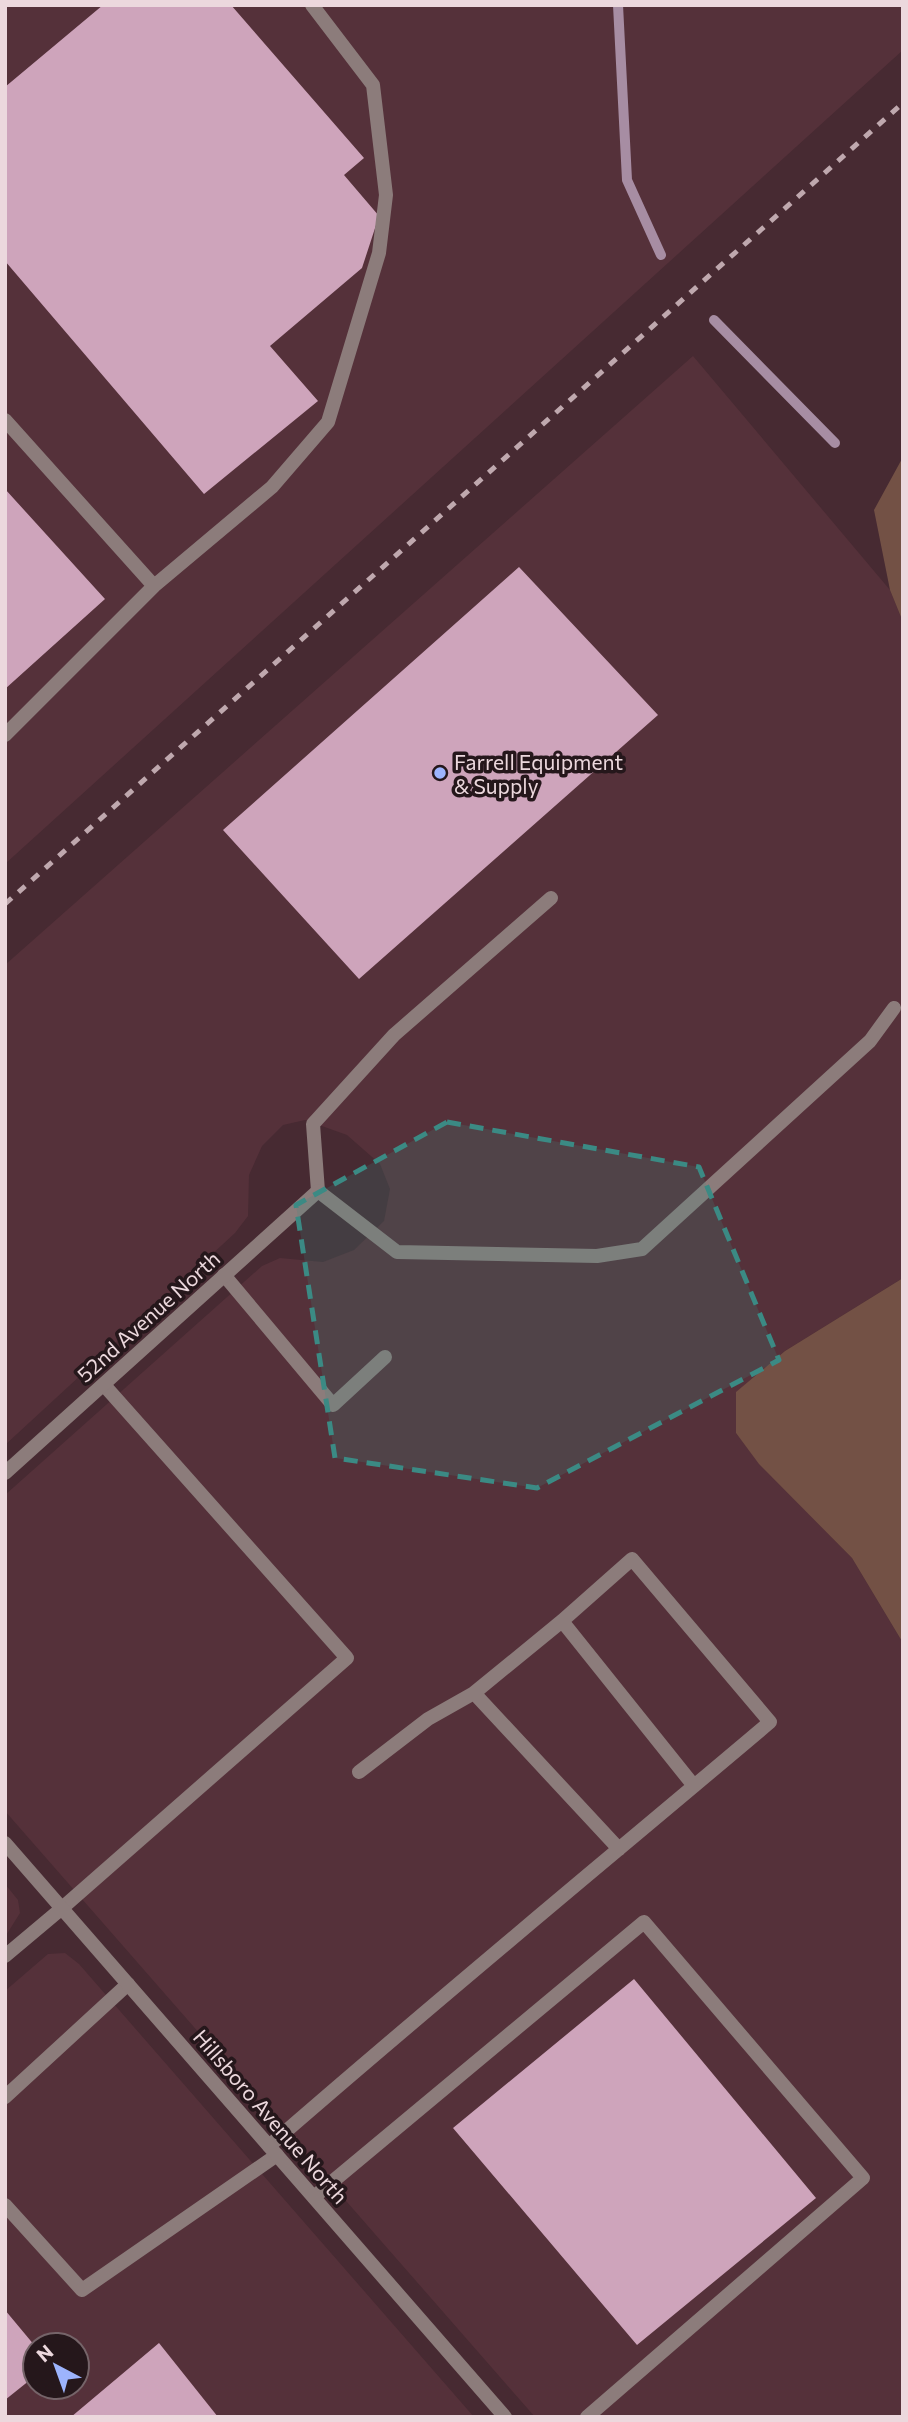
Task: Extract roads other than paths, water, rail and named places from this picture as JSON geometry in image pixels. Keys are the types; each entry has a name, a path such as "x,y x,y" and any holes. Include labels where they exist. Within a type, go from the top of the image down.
{"street":[{"path":"5,736 154,586 272,486 328,422 380,253 386,195 373,86 312,5"},
{"path":"5,420 154,586"},
{"path":"551,898 394,1035 313,1124 318,1191 397,1252 597,1256 642,1249 870,1041 894,1008"},
{"name":"52nd Avenue North","path":"5,1473 318,1191"},
{"path":"224,1275 333,1405 386,1357"},
{"path":"5,1956 347,1658 104,1385"},
{"path":"5,2205 82,2290 273,2150 422,2012 770,1722 632,1559 474,1693 428,1718 359,1772"},
{"path":"562,1621 694,1786"},
{"path":"474,1693 619,1849"},
{"name":"Hillsboro Avenue North","path":"5,1843 505,2417"},
{"path":"314,2197 644,1922 863,2178 587,2417"},
{"path":"5,2097 128,1984"}],"waterway":[{"path":"618,5 627,180 661,255"},
{"path":"714,320 835,443"}],"railway":[{"path":"5,904 903,103"}],"place":[{"name":"Farrell Equipment & Supply","path":"440,773"}]}
